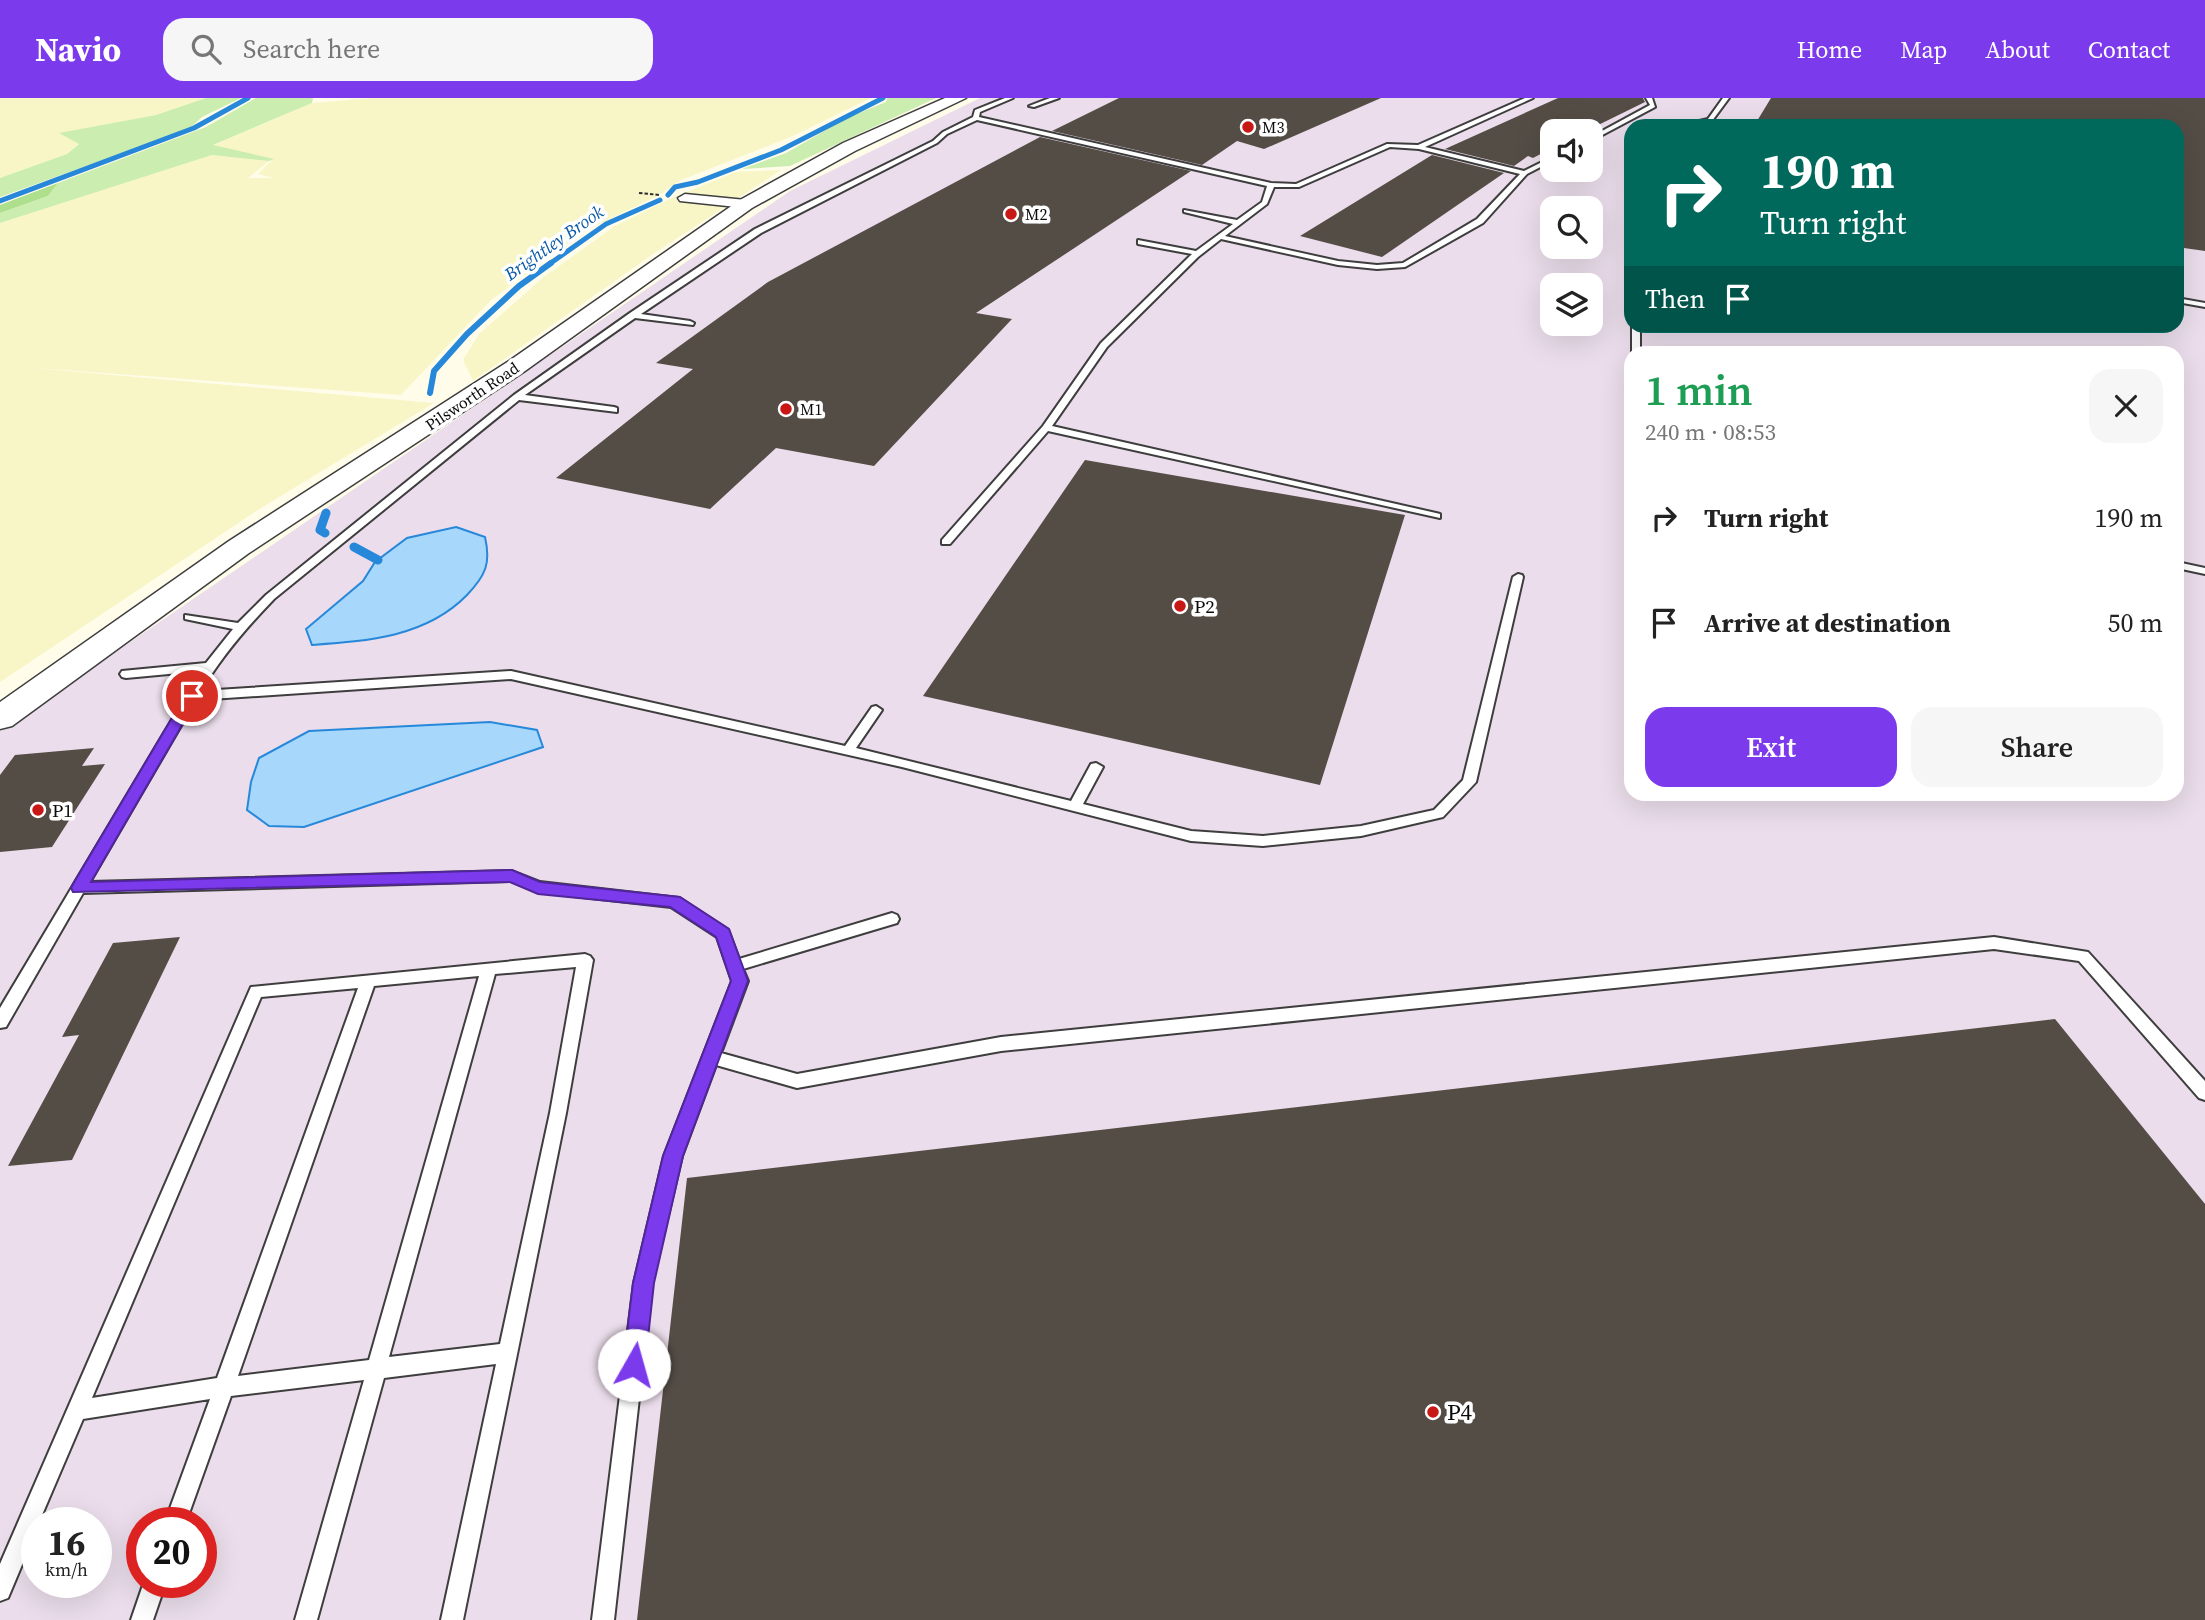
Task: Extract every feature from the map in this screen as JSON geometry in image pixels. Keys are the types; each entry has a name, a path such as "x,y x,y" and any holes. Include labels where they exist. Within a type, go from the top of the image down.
{"street":[{"name":"Pilsworth Road","path":"0,718 239,547 517,366 746,204 849,147 958,98"},
{"path":"685,198 746,204"}],"lane":[{"path":"975,118 977,111 1010,98"},
{"path":"1032,106 1056,98"},
{"path":"1419,147 1530,98"},
{"path":"1630,119 1653,106 1649,98"},
{"path":"1711,119 1726,98"},
{"path":"0,1022 210,666 241,627 270,597 517,397 632,315 758,231 935,142 945,133 975,118 1063,133 1271,186 1297,186 1390,145 1419,147 1525,173"},
{"path":"1603,133 1624,122"},
{"path":"1207,170 1221,163"},
{"path":"1220,237 1338,263 1377,267 1405,265 1480,220 1525,173 1540,165"},
{"path":"946,541 1046,428 1104,345 1197,254 1265,203 1271,186"},
{"path":"1186,211 1239,223"},
{"path":"1141,242 1197,254"},
{"path":"2184,301 2205,305"},
{"path":"632,315 690,323"},
{"path":"517,397 614,410"},
{"path":"1046,428 1436,516"},
{"path":"2184,566 2205,571"},
{"path":"192,696 511,675 848,751 1191,836 1263,841 1361,831 1438,814 1469,782 1518,576"},
{"path":"189,617 241,627"},
{"path":"126,674 210,666"},
{"path":"848,751 876,710"},
{"path":"1075,807 1096,767"},
{"path":"79,888 512,876 538,887 674,902 723,934 740,981 673,1156 643,1283 603,1620"},
{"path":"735,966 892,919"},
{"path":"711,1057 797,1080 1001,1044 1994,943 2083,956 2205,1093"},
{"path":"0,1590 256,991 585,960 558,1114 452,1620"},
{"path":"306,1620 489,969"},
{"path":"181,1507 368,981"},
{"path":"77,1410 224,1387 508,1353"},
{"path":"142,1620 150,1598"}],"shaded area":[{"path":"0,98 206,98 156,115 61,133 79,143 67,154 0,178"},
{"path":"372,98 871,98 791,137 681,180 657,196 587,230 491,300 401,395 22,367 434,403 261,508 0,682 0,223 212,155 269,161 248,178 274,178 258,174 273,159 212,146 312,103"},
{"path":"980,98 2205,98 2205,1620 0,1620 0,731 790,191"},
{"path":"781,170 656,252 473,381 463,360 479,334 545,276 615,226 672,198 736,172"}],"green space":[{"path":"206,98 241,98 202,117 189,129 0,197 0,178 67,154 79,144 59,133 156,115"},
{"path":"256,98 313,98 312,103 213,145 274,159 269,161 212,155 0,223 0,213 48,196 58,183 206,127"},
{"path":"887,98 936,98 790,166 742,169 786,153 847,118 886,102"},
{"path":"58,183 48,196 0,213 0,205"}],"water":[{"path":"456,527 485,537 487,562 479,581 451,609 433,620 395,634 312,645 306,629 363,581 375,562 407,538"},
{"path":"490,722 537,730 543,747 304,827 269,826 247,810 251,782 259,758 309,731"}],"building":[{"name":"M3","path":"1119,98 1381,98 1264,149 1237,141 1202,165 1052,131"},
{"path":"1558,98 1643,98 1645,102 1603,123 1603,119 1540,119 1540,154 1533,158 1528,156 1514,166 1445,149"},
{"path":"1771,98 2205,98 2205,251 2184,248 2184,119 1758,119"},
{"name":"M1","path":"1040,137 1191,171 976,313 1012,319 874,466 776,448 710,509 556,478 693,369 656,363 768,282"},
{"path":"1432,155 1504,173 1382,257 1300,236"},
{"name":"P2","path":"1085,460 1405,515 1320,785 923,696"},
{"name":"P1","path":"94,748 82,766 105,764 52,847 0,852 0,775 15,755"},
{"path":"180,937 72,1160 8,1166 79,1035 62,1037 113,943"},
{"name":"P4","path":"2055,1019 2205,1204 2205,1620 637,1620 687,1178"}],"waterway":[{"path":"0,201 194,128 248,98"},
{"name":"Brightley Brook","path":"668,195 675,187 698,182 781,150 883,98"},
{"name":"Brightley Brook","path":"548,265 606,224 660,200"},
{"name":"Brightley Brook","path":"430,393 434,371 467,334 519,286 551,263"},
{"name":"Brightley Brook","path":"325,533 320,530 326,513"},
{"name":"Brightley Brook","path":"354,547 378,560"}],"place":[{"name":"M3","path":"1248,127"},
{"name":"M2","path":"1011,214"},
{"name":"M1","path":"786,409"},
{"name":"P2","path":"1180,606"},
{"name":"P1","path":"38,810"},
{"name":"P4","path":"1433,1412"}],"route":[{"path":"192,696 79,888 512,876 538,887 674,902 723,934 740,981 673,1156 643,1283 634,1365"}]}
